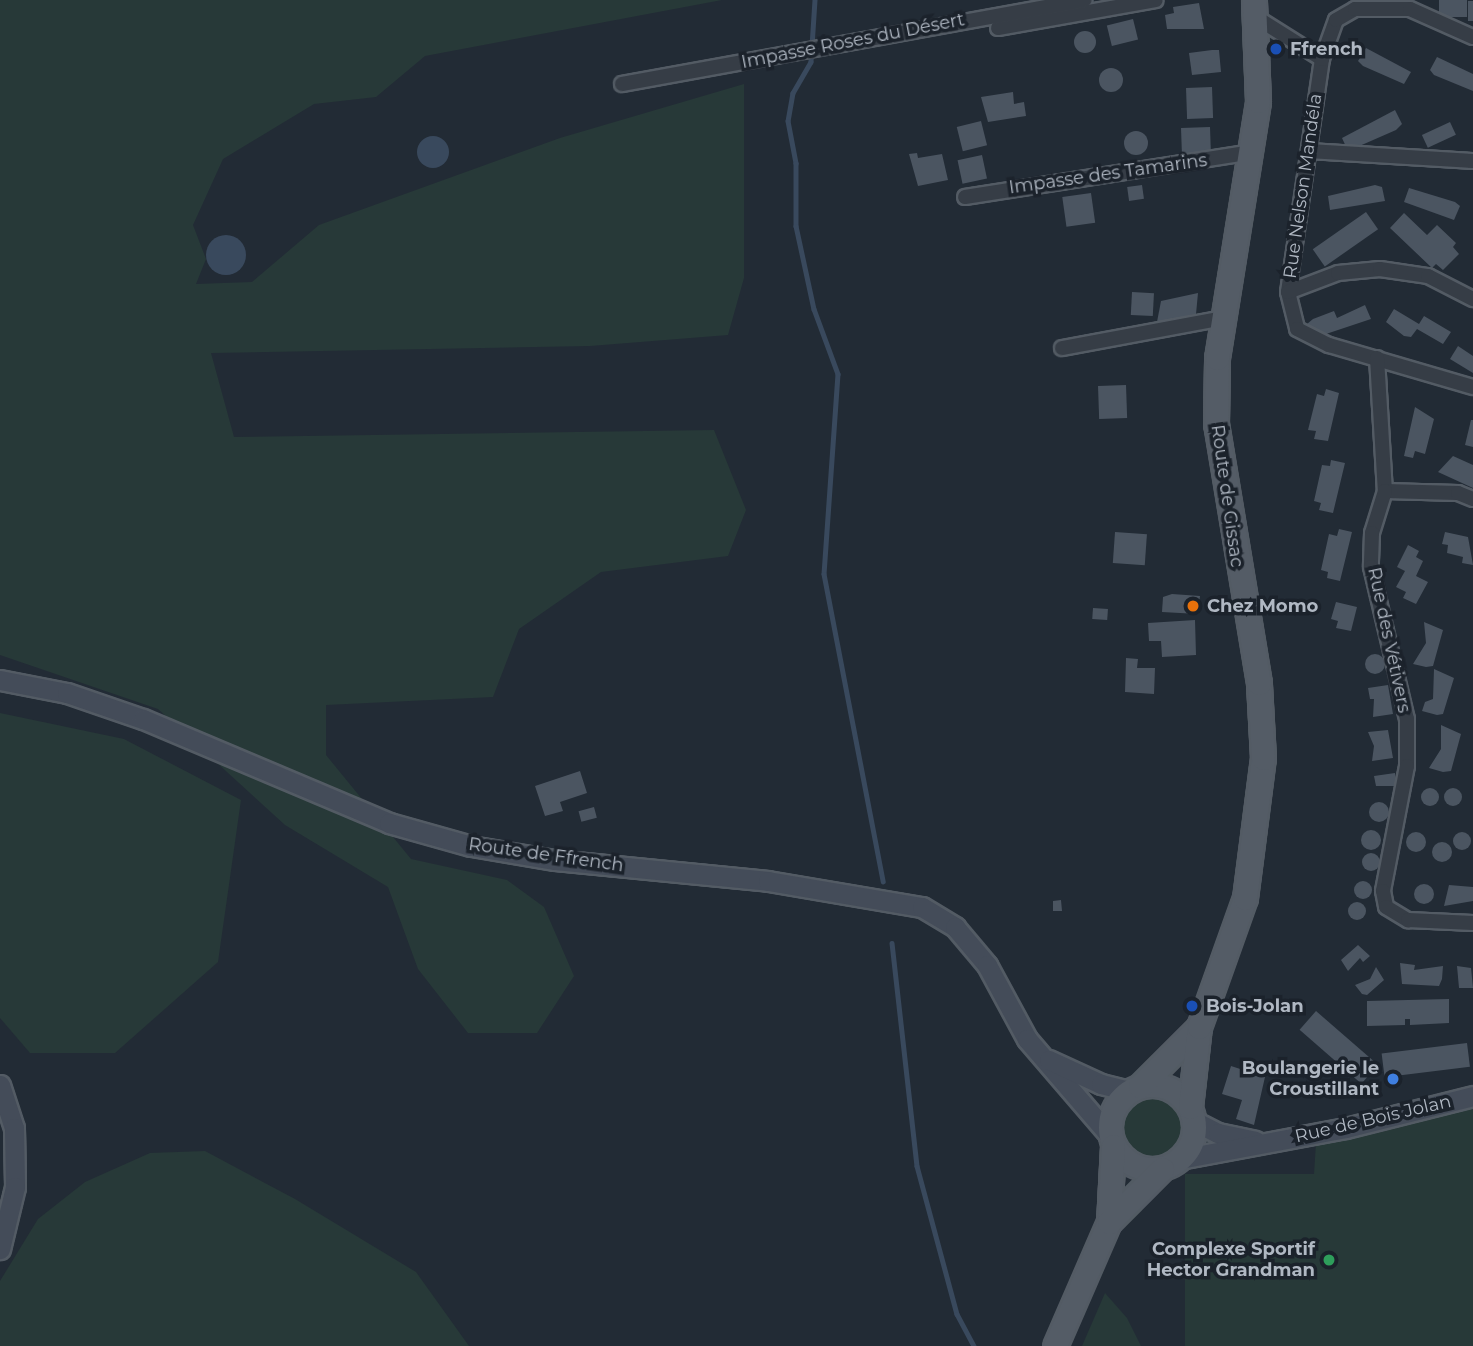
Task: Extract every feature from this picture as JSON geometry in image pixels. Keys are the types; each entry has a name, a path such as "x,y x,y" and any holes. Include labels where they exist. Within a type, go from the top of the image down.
{"main road":[{"name":"Route de Gissac","path":"1192,1114 1199,1027 1245,898 1263,758 1259,683 1216,424 1224,318 1258,101 1255,9"},
{"name":"Route de Ffrench","path":"0,680 67,693 142,719 389,823 471,846 555,860 768,881 922,907 955,927 987,965 1042,1057 1112,1141"},
{"name":"Route de Gissac","path":"1135,1089 1199,1027"},
{"path":"1042,1057 1101,1084 1135,1089 1168,1088 1192,1114 1193,1139 1110,1223 1055,1346"},
{"path":"0,1085 14,1128 15,1187 0,1249"},
{"path":"1110,1223 1112,1110 1135,1089"},
{"name":"Rue de Bois Jolan","path":"1171,1164 1473,1096"},
{"name":"Rue de Bois Jolan","path":"1192,1114 1242,1140 1273,1143"},
{"path":"1112,1141 1139,1168 1171,1164"}],"street":[{"name":"Impasse Roses du Désert","path":"622,84 1084,0"},
{"path":"998,28 1156,0"},
{"path":"1412,5 1473,37"},
{"name":"Rue Nelson Mandéla","path":"1412,5 1378,7 1346,13 1336,20 1322,59 1288,292 1297,329 1329,345 1473,387"},
{"path":"1255,9 1322,59"},
{"path":"1309,151 1473,161"},
{"name":"Impasse des Tamarins","path":"965,197 1252,152"},
{"path":"1288,292 1338,272 1380,270 1428,276 1473,299"},
{"path":"1062,348 1224,318"},
{"path":"1377,358 1385,491 1458,493 1473,499"},
{"name":"Rue des Vétivers","path":"1385,491 1372,533 1371,567 1407,719 1406,766 1383,891 1386,907 1408,920 1473,923"}],"shaded area":[{"path":"0,0 722,0 425,56 376,97 314,104 223,159 193,225 206,259 196,284 252,282 319,225 560,138 744,84 744,278 728,335 590,346 211,353 234,437 714,430 746,510 728,556 601,572 519,629 493,697 326,705 326,755 411,859 507,880 544,907 574,976 537,1033 468,1033 418,969 388,887 285,825 158,709 0,655"},
{"path":"0,713 124,739 241,800 218,962 115,1053 30,1053 0,1018"},
{"path":"1153,1093 1166,1096 1177,1103 1184,1114 1187,1127 1184,1140 1177,1151 1166,1158 1153,1161 1140,1158 1129,1151 1122,1140 1119,1127 1122,1114 1129,1103 1140,1096"},
{"name":"Complexe Sportif Hector Grandman","path":"1473,1101 1473,1346 1185,1346 1185,1174 1314,1174 1316,1143"},
{"path":"205,1151 295,1199 416,1272 469,1346 0,1346 0,1281 38,1219 85,1182 150,1153"},
{"path":"1105,1293 1127,1318 1141,1346 1082,1346"}],"water":[{"path":"433,136 444,141 449,152 444,163 433,168 422,163 417,152 422,141"},
{"path":"226,235 234,236 240,241 245,247 245,263 240,269 234,274 226,275 218,274 212,269 207,263 206,255 207,247 212,241 218,236"}],"building":[{"path":"1439,0 1467,0 1467,17 1439,17"},
{"path":"1468,1 1473,1 1473,21 1468,21"},
{"path":"1199,3 1204,29 1167,29 1165,15 1174,13 1173,7"},
{"path":"1133,19 1138,39 1112,46 1107,26"},
{"path":"1085,31 1093,34 1096,42 1093,50 1085,53 1077,50 1074,42 1077,34"},
{"path":"1366,48 1411,72 1404,84 1363,66 1358,61"},
{"path":"1219,50 1221,72 1192,75 1189,53"},
{"path":"1437,57 1473,74 1473,91 1434,75 1430,70"},
{"path":"1111,68 1119,72 1123,80 1119,88 1111,92 1103,88 1099,80 1103,72"},
{"path":"1212,87 1213,118 1187,119 1186,88"},
{"path":"1013,92 1014,104 1024,102 1026,116 988,122 981,97"},
{"path":"1395,110 1402,124 1396,130 1348,151 1342,138"},
{"path":"981,121 987,145 963,151 957,127"},
{"path":"1450,122 1456,135 1428,148 1422,135"},
{"path":"1210,127 1211,153 1182,154 1181,128"},
{"path":"1136,131 1147,138 1148,143 1141,154 1136,155 1125,148 1124,143 1131,132"},
{"path":"917,153 918,158 942,154 948,180 918,186 909,154"},
{"path":"982,155 987,178 963,184 958,160"},
{"path":"1142,185 1144,199 1129,201 1127,187"},
{"path":"1375,185 1382,187 1385,201 1330,210 1328,196"},
{"path":"1409,188 1455,202 1460,206 1454,220 1404,202"},
{"path":"1091,193 1095,223 1066,227 1062,197"},
{"path":"1366,212 1378,229 1325,266 1313,249"},
{"path":"1404,213 1427,235 1437,225 1456,243 1453,247 1459,254 1443,270 1436,264 1432,268 1390,228"},
{"path":"1132,292 1154,293 1153,316 1131,315"},
{"path":"1198,293 1196,314 1157,322 1161,301"},
{"path":"1365,305 1371,319 1314,338 1307,324 1334,311 1337,318"},
{"path":"1394,309 1419,324 1424,316 1451,332 1443,344 1417,329 1411,337 1404,336 1386,322"},
{"path":"1458,346 1473,356 1473,373 1450,359"},
{"path":"1126,385 1127,418 1099,419 1098,386"},
{"path":"1326,389 1339,393 1328,441 1314,439 1316,431 1308,430 1317,394 1324,396"},
{"path":"1415,407 1434,419 1425,454 1415,451 1413,458 1404,456"},
{"path":"1473,420 1473,447 1465,445"},
{"path":"1453,456 1473,465 1473,488 1438,472"},
{"path":"1331,460 1345,463 1333,513 1319,510 1321,503 1314,501 1322,465 1330,466"},
{"path":"1339,529 1352,532 1340,581 1327,578 1328,572 1321,570 1329,534 1337,536"},
{"path":"1115,532 1147,534 1145,565 1113,563"},
{"path":"1445,532 1468,537 1473,565 1462,563 1463,557 1447,553 1448,545 1442,544"},
{"path":"1408,545 1419,551 1416,557 1423,561 1416,576 1428,582 1416,604 1403,598 1406,592 1396,587 1405,571 1397,567"},
{"path":"1172,594 1200,596 1198,614 1162,612 1163,597"},
{"path":"1336,602 1357,607 1351,631 1336,628 1338,621 1331,619"},
{"path":"1093,608 1108,609 1107,620 1092,619"},
{"path":"1195,620 1196,655 1162,657 1161,641 1149,641 1148,623"},
{"path":"1424,622 1443,630 1433,666 1426,667 1413,664 1426,643"},
{"path":"1375,654 1382,657 1385,664 1382,671 1375,674 1368,671 1365,664 1368,657"},
{"path":"1126,658 1138,659 1137,668 1155,668 1154,694 1125,692"},
{"path":"1434,669 1454,678 1443,714 1437,715 1422,711 1425,702 1433,699"},
{"path":"1388,685 1393,714 1373,717 1374,699 1370,699 1368,688"},
{"path":"1441,725 1461,734 1451,771 1429,768 1441,749"},
{"path":"1388,730 1393,758 1372,761 1374,746 1368,732"},
{"path":"580,771 587,793 560,802 563,811 545,816 535,786"},
{"path":"1395,773 1397,786 1376,786 1374,776"},
{"path":"1426,788 1434,788 1439,797 1437,804 1426,806 1421,801 1421,793"},
{"path":"1449,788 1457,788 1462,797 1460,804 1449,806 1444,801 1444,793"},
{"path":"1379,802 1386,805 1389,812 1386,819 1379,822 1372,819 1369,812 1372,805"},
{"path":"594,807 597,818 581,822 579,811"},
{"path":"1371,830 1378,833 1381,840 1378,847 1371,850 1364,847 1361,840 1364,833"},
{"path":"1416,832 1423,835 1426,842 1423,849 1416,852 1409,849 1406,842 1409,835"},
{"path":"1458,832 1466,832 1471,841 1469,848 1458,850 1453,845 1453,837"},
{"path":"1442,842 1449,845 1452,852 1449,859 1442,862 1435,859 1432,852 1435,845"},
{"path":"1367,853 1375,853 1380,862 1378,869 1367,871 1362,866 1362,858"},
{"path":"1359,881 1367,881 1372,890 1370,897 1359,899 1354,894 1354,886"},
{"path":"1424,884 1431,887 1434,894 1431,901 1424,904 1417,901 1414,894 1417,887"},
{"path":"1449,885 1473,887 1473,901 1444,906"},
{"path":"1061,900 1062,911 1053,911 1053,901"},
{"path":"1353,902 1361,902 1366,911 1364,918 1353,920 1348,915 1348,907"},
{"path":"1358,945 1370,956 1363,962 1360,958 1348,971 1341,960"},
{"path":"1400,963 1415,965 1414,970 1443,966 1439,986 1402,984"},
{"path":"1457,966 1471,968 1473,988 1459,988"},
{"path":"1376,967 1384,980 1367,995 1362,994 1355,985 1370,979"},
{"path":"1449,999 1449,1023 1410,1025 1410,1019 1405,1019 1405,1025 1367,1026 1367,1001"},
{"path":"1316,1011 1378,1065 1361,1084 1300,1030"},
{"path":"1467,1043 1470,1067 1385,1077 1382,1053"},
{"path":"1231,1066 1265,1077 1254,1125 1236,1119 1242,1100 1222,1094"}],"waterway":[{"path":"815,0 811,62 793,93 788,121 796,163 796,226 814,309 838,374 824,574 883,881"},
{"path":"892,943 917,1166 957,1314 974,1346"}],"place":[{"name":"Ffrench","path":"1276,49"},
{"name":"Chez Momo","path":"1193,606"},
{"name":"Bois-Jolan","path":"1192,1006"},
{"name":"Boulangerie le Croustillant","path":"1393,1079"},
{"name":"Complexe Sportif Hector Grandman","path":"1329,1260"}]}
